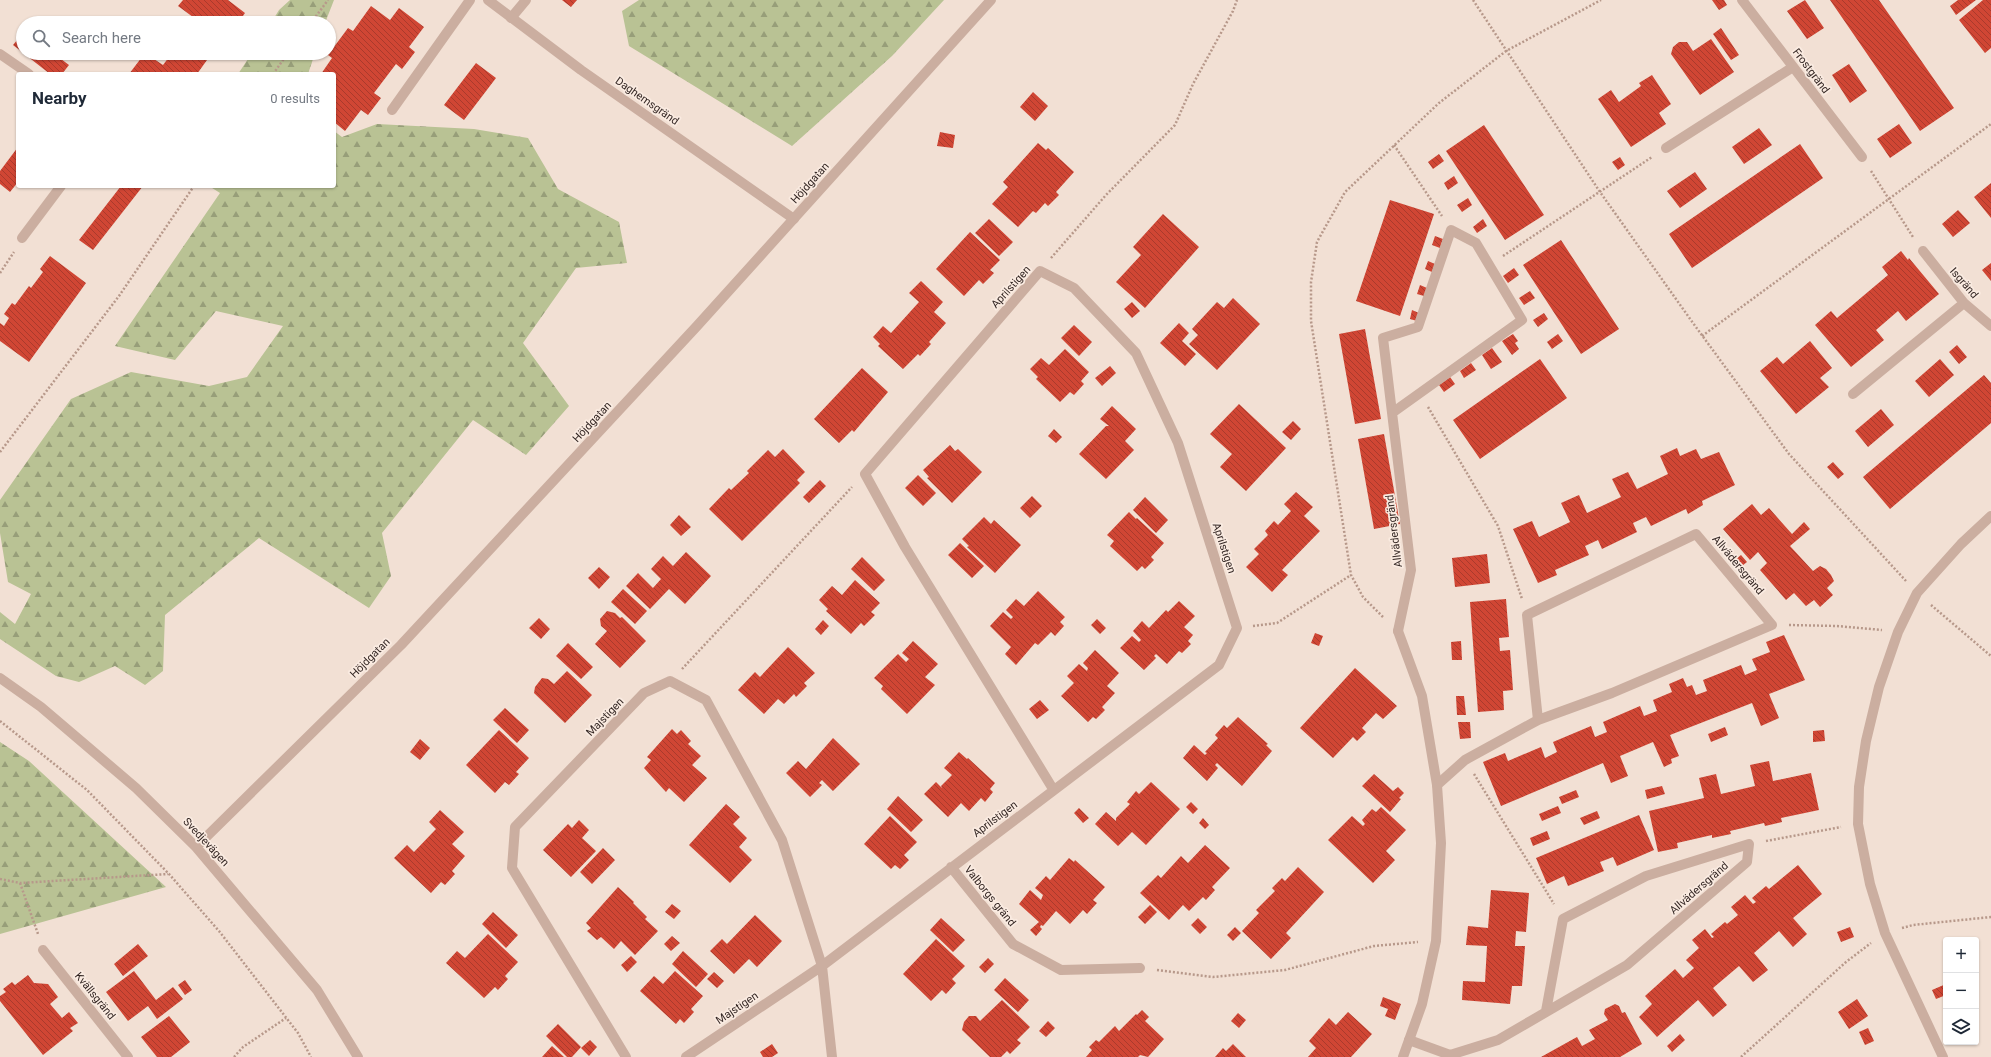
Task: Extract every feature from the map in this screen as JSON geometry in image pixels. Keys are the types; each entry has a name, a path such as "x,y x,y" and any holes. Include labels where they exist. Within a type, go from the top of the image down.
{"street":[{"path":"392,110 470,0"},
{"name":"Daghemsgränd","path":"488,0 581,70 794,219"},
{"path":"511,18 526,0"},
{"name":"Höjdgatan","path":"196,848 401,645 794,219 992,0"},
{"name":"Frostgränd","path":"1742,0 1862,157"},
{"path":"0,54 27,72"},
{"path":"1666,148 1793,67"},
{"path":"22,238 60,188"},
{"path":"1392,412 1522,320 1476,243 1451,230"},
{"name":"Allvädersgränd","path":"1398,631 1411,570 1383,338 1418,327 1451,230"},
{"name":"Isgränd","path":"1923,251 1964,304 1991,326"},
{"name":"Aprilstigen","path":"865,474 1040,271 1074,288 1136,353 1178,443 1236,628 1219,665 951,867"},
{"path":"1853,394 1964,304"},
{"path":"865,474 905,547 1053,789"},
{"path":"1943,1057 1885,933 1870,884 1858,824 1859,787 1866,741 1878,687 1898,632 1917,593 1961,544 1991,516"},
{"name":"Allvädersgränd","path":"1527,615 1696,534 1772,624"},
{"path":"1527,615 1538,720"},
{"path":"1437,785 1465,760 1538,720 1612,692 1772,624"},
{"path":"1398,631 1422,696 1437,785 1441,843 1436,941 1422,1004 1403,1057"},
{"name":"Svedjevägen","path":"0,678 41,707 136,788 196,848 317,990 358,1057"},
{"path":"670,681 706,700 782,840 822,966 832,1057"},
{"name":"Majstigen","path":"626,1057 512,868 515,827 644,693 670,681"},
{"name":"Allvädersgränd","path":"1409,1040 1450,1055 1498,1040 1628,965 1747,862 1749,844 1646,876 1564,919"},
{"name":"Valborgs gränd","path":"822,966 951,867 1013,944 1061,970 1140,968"},
{"path":"1546,1011 1564,919"},
{"name":"Kvällsgränd","path":"43,950 128,1057"},
{"name":"Majstigen","path":"686,1057 822,966"}],"path":[{"path":"316,16 328,0"},
{"path":"1040,271 1106,195 1175,124 1193,84 1233,12 1236,0"},
{"path":"1473,0 1600,192 1702,336 1789,454 1917,593 1991,656"},
{"path":"1398,631 1363,598 1351,574 1310,321 1310,282 1317,242 1345,192 1439,103 1506,51 1601,0"},
{"path":"274,72 283,60"},
{"path":"1702,336 1991,124"},
{"path":"1394,145 1451,230"},
{"path":"1489,265 1666,148"},
{"path":"1862,157 1923,251"},
{"path":"0,452 119,296 193,188"},
{"path":"0,273 22,238"},
{"path":"1420,393 1498,526 1527,615"},
{"path":"670,681 865,474"},
{"path":"1236,628 1277,623 1351,574"},
{"path":"1772,624 1837,626 1898,632"},
{"path":"0,721 87,790 169,874 219,931 298,1033 311,1057"},
{"path":"1465,760 1564,919"},
{"path":"1749,844 1858,824"},
{"path":"0,879 20,883 169,874"},
{"path":"20,883 43,950"},
{"path":"1741,1057 1846,962 1885,933 1914,925 1991,917"},
{"path":"1140,968 1213,977 1285,970 1374,946 1436,941"},
{"path":"234,1057 243,1047 286,1018"}],"green space":[{"path":"290,0 334,0 328,16 275,16 279,10"},
{"path":"639,0 944,0 892,56 792,146 629,46 622,11"},
{"path":"247,60 313,60 309,72 239,72"},
{"path":"377,124 474,129 528,138 558,189 619,222 627,263 576,268 523,343 569,406 526,455 473,420 382,533 391,576 369,608 259,538 165,615 163,671 145,685 115,666 79,682 56,676 0,639 0,612 15,624 31,594 8,582 0,533 0,500 71,399 131,372 209,386 247,377 283,326 216,311 175,360 115,346 220,193 212,188 336,188 336,132 342,137"},
{"path":"0,742 29,761 166,887 0,934"}],"building":[{"path":"183,0 228,0 245,13 243,16 192,16 178,6"},
{"path":"562,0 577,0 571,7"},
{"path":"1712,0 1724,0 1727,5 1719,10"},
{"path":"1805,0 1824,28 1807,39 1787,11"},
{"path":"1830,0 1879,0 1954,108 1920,131"},
{"path":"1958,0 1976,0 1956,15 1950,6"},
{"path":"1983,0 1991,0 1991,48 1985,53 1959,20"},
{"path":"371,6 390,20 399,8 424,27 409,47 415,52 402,69 396,64 374,93 381,98 368,115 361,110 345,131 336,124 336,72 322,72 331,60 336,60 336,44 348,28 353,31"},
{"path":"1721,28 1739,55 1731,60 1713,34"},
{"path":"1711,39 1734,72 1700,95 1671,54 1673,47 1679,42 1687,42 1693,51"},
{"path":"32,60 62,60 69,65 64,72 47,72"},
{"path":"140,60 156,60 163,65 167,60 207,60 198,72 131,72"},
{"path":"476,63 496,78 464,120 444,105"},
{"path":"1849,64 1867,91 1850,103 1832,75"},
{"path":"1652,75 1671,104 1659,113 1666,124 1631,147 1598,99 1611,90 1619,102 1641,86 1639,83"},
{"path":"1033,92 1048,106 1035,121 1020,107"},
{"path":"1899,124 1912,143 1890,158 1877,139"},
{"path":"1484,125 1544,215 1505,240 1446,151"},
{"path":"1759,128 1772,145 1744,164 1732,147"},
{"path":"940,132 955,135 953,148 937,146"},
{"path":"1038,143 1046,150 1048,148 1074,172 1056,192 1059,195 1048,206 1045,203 1036,213 1033,211 1018,227 992,204 1008,187 1003,182"},
{"path":"1800,144 1823,178 1692,268 1669,234"},
{"path":"16,150 16,184 10,192 0,184 0,171"},
{"path":"1439,154 1444,161 1433,169 1428,162"},
{"path":"1620,157 1625,165 1618,170 1612,162"},
{"path":"1695,172 1707,189 1680,208 1667,191"},
{"path":"1454,176 1458,183 1448,190 1444,183"},
{"path":"1991,183 1991,218 1974,197"},
{"path":"119,188 141,188 93,250 79,240"},
{"path":"1468,198 1472,205 1462,212 1457,205"},
{"path":"1390,200 1434,214 1400,316 1356,301"},
{"path":"1958,210 1970,223 1953,237 1942,224"},
{"path":"1163,214 1199,247 1145,308 1116,282 1141,255 1133,247"},
{"path":"989,219 1013,242 999,256 975,233"},
{"path":"1483,219 1487,226 1477,233 1473,227"},
{"path":"970,232 1000,260 990,270 994,273 983,284 979,280 964,296 936,269"},
{"path":"1435,236 1443,239 1440,248 1432,245"},
{"path":"1561,240 1619,329 1581,354 1523,265"},
{"path":"1901,251 1908,260 1909,258 1939,294 1906,321 1898,311 1876,330 1884,340 1851,367 1815,325 1831,311 1837,318 1888,275 1882,267"},
{"path":"50,256 86,283 29,362 0,341 0,323 4,326 9,318 4,314 12,303 15,305 29,286 31,288 43,272 40,269"},
{"path":"1428,261 1435,264 1432,272 1425,269"},
{"path":"1991,263 1991,281 1982,270"},
{"path":"1514,268 1519,275 1508,283 1503,276"},
{"path":"921,281 943,302 934,312 946,323 929,342 931,344 920,356 918,354 903,369 878,346 880,344 873,337 883,326 891,333 919,302 909,293"},
{"path":"1420,285 1427,288 1424,296 1417,294"},
{"path":"1530,291 1535,298 1524,305 1519,298"},
{"path":"1233,298 1260,324 1217,370 1189,344 1198,335 1192,329 1217,302 1224,308"},
{"path":"1132,302 1140,311 1132,318 1124,309"},
{"path":"1412,310 1419,313 1417,321 1410,319"},
{"path":"1544,313 1548,319 1538,327 1533,320"},
{"path":"1179,323 1189,333 1182,341 1196,354 1185,366 1160,343"},
{"path":"1074,325 1092,342 1079,356 1061,338"},
{"path":"1365,329 1381,419 1355,424 1339,334"},
{"path":"1513,334 1518,341 1515,343 1519,349 1512,355 1502,341"},
{"path":"1558,334 1563,341 1552,349 1547,342"},
{"path":"1810,341 1832,368 1820,378 1829,387 1796,414 1760,371 1777,357 1783,364"},
{"path":"1957,345 1967,357 1959,364 1949,352"},
{"path":"1492,348 1502,362 1491,369 1482,355"},
{"path":"1065,349 1089,372 1081,381 1084,384 1074,395 1070,392 1060,402 1036,379 1038,377 1030,369 1041,358 1049,365"},
{"path":"1540,359 1567,398 1480,459 1453,420"},
{"path":"1940,359 1954,375 1929,397 1915,381"},
{"path":"1471,363 1476,370 1464,378 1460,371"},
{"path":"1110,366 1116,373 1102,386 1095,378"},
{"path":"862,368 888,392 854,432 852,430 839,443 814,419"},
{"path":"1984,375 1991,383 1991,423 1890,509 1863,477"},
{"path":"1450,377 1455,384 1444,392 1439,385"},
{"path":"1239,404 1286,448 1246,491 1220,467 1232,454 1210,434"},
{"path":"1112,406 1136,429 1125,441 1134,450 1106,479 1079,454 1106,426 1109,426 1100,419"},
{"path":"1881,409 1894,425 1868,447 1855,431"},
{"path":"1293,421 1301,429 1291,440 1282,432"},
{"path":"1054,429 1062,437 1056,443 1048,436"},
{"path":"1384,434 1400,524 1374,529 1358,439"},
{"path":"950,445 955,451 958,449 982,472 952,503 927,478 929,477 923,470"},
{"path":"1677,448 1680,456 1696,449 1701,459 1719,452 1735,485 1702,501 1703,505 1688,514 1686,509 1651,526 1646,517 1633,523 1637,532 1602,549 1598,540 1585,546 1589,555 1555,570 1557,575 1538,583 1513,529 1532,521 1539,537 1570,522 1561,503 1579,495 1587,513 1621,497 1612,479 1628,472 1637,489 1668,474 1660,456"},
{"path":"783,449 805,472 797,480 800,483 742,541 709,509 729,488 731,490 749,473 747,471 768,450 775,457"},
{"path":"1833,462 1844,474 1838,479 1827,467"},
{"path":"918,475 936,493 923,506 905,488"},
{"path":"820,480 826,486 809,503 803,497"},
{"path":"1296,492 1313,507 1304,516 1320,531 1282,570 1288,575 1272,592 1246,567 1259,554 1254,549 1268,535 1265,531 1274,521 1278,525 1291,511 1284,504"},
{"path":"1032,496 1042,506 1030,518 1020,508"},
{"path":"1145,497 1168,520 1156,533 1133,510"},
{"path":"1752,504 1761,515 1769,508 1792,534 1804,522 1810,529 1790,546 1813,571 1820,566 1826,569 1834,581 1827,588 1833,595 1820,607 1814,600 1806,606 1794,593 1786,600 1760,570 1767,563 1758,552 1750,560 1723,529"},
{"path":"1129,512 1164,543 1151,557 1154,560 1145,569 1142,566 1137,571 1110,546 1114,541 1107,535"},
{"path":"679,515 691,527 681,536 670,525"},
{"path":"984,517 991,524 994,520 1021,545 995,573 967,547 969,546 962,539"},
{"path":"960,543 984,566 972,578 948,555"},
{"path":"686,552 711,576 685,604 669,589 650,609 626,586 638,573 653,588 661,579 651,569 663,556 673,566"},
{"path":"1487,554 1490,583 1455,587 1452,558"},
{"path":"1741,555 1747,562 1738,569 1732,562"},
{"path":"862,557 885,580 874,591 851,569"},
{"path":"599,567 610,577 599,589 588,578"},
{"path":"855,580 880,603 871,612 875,615 864,626 861,623 851,634 826,611 828,609 819,600 832,586 842,595"},
{"path":"623,589 647,611 635,624 611,602"},
{"path":"1038,591 1065,617 1060,622 1064,626 1055,636 1051,632 1038,645 1035,643 1016,665 1005,654 1011,647 990,626 1003,612 1011,619 1013,617 1006,610 1016,599 1024,606"},
{"path":"1506,599 1509,637 1499,638 1500,651 1510,650 1513,690 1503,691 1504,710 1478,712 1470,602"},
{"path":"1179,601 1195,616 1184,627 1193,635 1188,641 1191,644 1182,653 1179,651 1167,664 1156,654 1154,656 1156,658 1144,670 1120,648 1132,636 1139,642 1141,640 1133,631 1142,621 1149,628 1166,610 1168,612"},
{"path":"607,611 615,613 620,618 622,617 646,641 620,668 595,644 607,631 601,626 600,619"},
{"path":"539,618 550,629 541,639 529,628"},
{"path":"1097,619 1106,628 1100,634 1091,625"},
{"path":"823,620 829,626 821,635 815,629"},
{"path":"1315,633 1323,636 1319,646 1311,643"},
{"path":"1784,635 1805,680 1769,694 1779,718 1761,726 1752,703 1670,735 1679,756 1671,759 1672,763 1664,767 1653,742 1620,756 1628,776 1611,783 1603,763 1501,806 1483,762 1505,753 1508,761 1541,747 1545,758 1557,752 1553,742 1591,726 1595,737 1607,732 1603,722 1640,706 1644,716 1657,711 1653,700 1672,692 1669,684 1683,678 1687,687 1692,685 1696,695 1707,691 1703,680 1741,665 1745,675 1757,670 1752,659 1770,652 1766,642"},
{"path":"913,641 938,664 925,677 935,685 907,714 881,689 883,686 874,678 898,654 906,662 909,659 902,653"},
{"path":"1461,641 1462,660 1452,660 1451,642"},
{"path":"568,643 593,667 581,679 556,656"},
{"path":"788,647 815,673 804,683 807,686 796,697 794,694 784,704 778,699 764,714 738,690 755,672 760,677"},
{"path":"1095,650 1119,673 1107,686 1115,693 1102,707 1105,710 1096,719 1093,717 1088,722 1061,696 1074,683 1067,676 1079,664 1087,671 1088,668 1083,663"},
{"path":"1355,668 1397,706 1383,719 1376,713 1362,728 1366,732 1357,741 1353,737 1333,758 1300,728"},
{"path":"567,671 592,695 565,723 534,693 535,687 542,678 548,679 554,684"},
{"path":"1456,696 1464,696 1466,715 1457,715"},
{"path":"1040,700 1049,710 1037,719 1029,709"},
{"path":"505,708 529,730 517,743 493,720"},
{"path":"1238,717 1268,744 1266,745 1272,751 1242,786 1217,763 1215,765 1218,768 1207,781 1183,758 1194,745 1205,755 1207,753 1205,752 1218,738 1215,735 1224,725 1227,728"},
{"path":"1458,722 1470,722 1471,738 1460,739"},
{"path":"1725,727 1728,735 1711,742 1708,734"},
{"path":"672,729 677,734 681,730 691,741 688,744 701,756 692,765 707,778 684,802 669,788 666,792 644,768 651,760 647,757"},
{"path":"499,730 529,758 516,772 519,774 509,785 505,782 495,793 466,765"},
{"path":"1824,730 1825,741 1813,742 1813,731"},
{"path":"833,738 860,764 833,791 822,780 819,783 822,785 810,797 786,773 798,761 806,769"},
{"path":"420,739 430,748 420,760 410,752"},
{"path":"959,752 967,759 968,758 995,783 990,789 993,792 985,802 981,798 969,811 961,803 948,817 924,794 936,782 942,788 941,786 952,775 944,768"},
{"path":"1769,761 1773,781 1811,773 1819,810 1781,818 1782,822 1765,826 1764,823 1730,831 1731,834 1712,838 1712,835 1677,843 1678,848 1658,852 1649,811 1704,798 1699,778 1716,774 1721,794 1755,786 1750,765"},
{"path":"1374,774 1393,791 1398,787 1404,793 1390,812 1362,786"},
{"path":"1151,782 1180,809 1146,845 1132,832 1118,846 1095,824 1106,812 1116,821 1116,818 1130,804 1127,802 1136,791 1139,794"},
{"path":"1662,786 1665,794 1647,799 1645,790"},
{"path":"1576,790 1579,797 1562,804 1559,797"},
{"path":"898,796 923,820 911,832 887,809"},
{"path":"1191,802 1198,809 1193,814 1186,807"},
{"path":"726,804 740,817 733,824 747,838 739,847 752,860 730,883 689,845"},
{"path":"1558,806 1561,813 1542,821 1539,814"},
{"path":"1381,807 1406,830 1386,851 1395,860 1373,883 1328,840 1352,816 1363,826 1365,824 1362,820 1372,809 1376,812"},
{"path":"1079,808 1089,818 1083,823 1074,813"},
{"path":"440,810 464,832 452,844 465,856 452,871 455,874 445,885 441,882 431,893 394,858 407,845 414,852 436,829 429,822"},
{"path":"1597,811 1600,818 1584,825 1580,818"},
{"path":"1639,815 1654,850 1617,866 1613,857 1600,862 1604,871 1568,886 1564,876 1547,884 1536,858"},
{"path":"890,816 917,842 904,855 909,860 900,869 895,865 891,869 864,844"},
{"path":"1203,818 1209,825 1205,829 1199,823"},
{"path":"579,820 589,830 582,838 596,851 571,877 543,850 568,824 572,828"},
{"path":"1547,831 1550,839 1533,846 1530,838"},
{"path":"1205,845 1230,868 1212,887 1215,890 1206,900 1203,897 1189,911 1183,905 1169,920 1140,893 1158,875 1161,878 1181,856 1188,863"},
{"path":"603,848 615,860 592,884 580,872"},
{"path":"1069,858 1074,862 1075,860 1105,887 1093,900 1097,903 1087,914 1083,910 1070,924 1056,911 1043,926 1041,925 1040,927 1042,929 1036,936 1030,930 1039,922 1019,904 1030,890 1041,900 1043,895 1035,888 1046,876 1050,880"},
{"path":"1798,865 1822,894 1793,918 1807,934 1793,947 1779,931 1754,953 1768,970 1753,982 1739,966 1713,988 1727,1005 1713,1017 1698,1000 1657,1037 1639,1017 1652,1004 1645,996 1675,969 1683,978 1694,968 1686,960 1699,948 1692,940 1705,929 1712,938 1714,937 1711,934 1725,922 1727,924 1738,915 1731,907 1745,895 1753,904 1756,902 1752,898 1766,886 1769,889"},
{"path":"1298,867 1324,892 1286,933 1291,938 1271,959 1242,931 1259,913 1256,910 1275,891 1272,888 1282,878 1285,881"},
{"path":"618,887 634,902 633,903 647,917 645,919 658,931 635,955 621,941 614,949 601,937 597,940 587,931 591,928 586,923"},
{"path":"1491,890 1529,893 1526,932 1516,931 1515,946 1525,946 1522,986 1512,986 1510,1004 1462,1000 1463,981 1485,982 1487,946 1466,945 1468,926 1488,928"},
{"path":"672,904 681,911 674,919 665,912"},
{"path":"1150,905 1157,912 1145,924 1138,917"},
{"path":"493,912 518,935 506,948 482,924"},
{"path":"755,915 782,941 757,967 749,959 734,974 710,951 722,939 727,944"},
{"path":"941,918 965,940 953,952 930,930"},
{"path":"1198,918 1207,927 1200,934 1191,925"},
{"path":"1235,927 1241,933 1233,941 1227,935"},
{"path":"1850,927 1854,937 1841,942 1837,932"},
{"path":"488,934 518,962 505,976 508,979 498,990 495,987 484,998 446,963 457,951 465,958"},
{"path":"672,936 680,943 671,951 664,944"},
{"path":"936,939 965,966 952,979 956,983 946,994 942,990 931,1001 903,974"},
{"path":"138,944 148,956 123,976 114,964"},
{"path":"683,951 708,974 696,987 672,964"},
{"path":"631,956 637,962 627,972 621,965"},
{"path":"988,958 994,964 985,973 979,967"},
{"path":"134,971 156,1000 173,987 183,999 157,1019 148,1006 128,1021 106,992"},
{"path":"675,971 703,996 691,1009 694,1012 684,1023 680,1019 676,1024 640,991 654,976 663,984"},
{"path":"714,972 724,981 717,988 707,979"},
{"path":"28,975 34,983 48,984 58,997 50,1004 62,1018 69,1012 78,1023 70,1028 73,1031 43,1055 0,1001 0,996 6,992 3,989 12,982 15,985"},
{"path":"1005,978 1029,1000 1018,1012 994,990"},
{"path":"185,980 192,990 185,995 178,985"},
{"path":"1943,985 1943,996 1936,999 1932,990"},
{"path":"1383,997 1401,1004 1395,1020 1385,1016 1388,1009 1380,1006"},
{"path":"1857,999 1868,1016 1849,1029 1838,1012"},
{"path":"1002,1000 1030,1027 1017,1040 1021,1043 1010,1054 1007,1051 1001,1057 990,1057 962,1030 964,1022 969,1016 976,1016 980,1021"},
{"path":"1615,1004 1619,1006 1622,1013 1625,1012 1642,1044 1620,1057 1541,1057 1577,1037 1582,1046 1595,1039 1589,1030 1608,1020 1604,1014 1605,1009"},
{"path":"1142,1010 1149,1017 1145,1021 1164,1039 1148,1057 1140,1055 1138,1057 1086,1057 1092,1050 1089,1047 1096,1040 1099,1042 1115,1026 1119,1031"},
{"path":"1348,1012 1372,1034 1351,1057 1308,1057 1316,1048 1309,1041 1329,1018 1336,1025"},
{"path":"1238,1013 1246,1020 1239,1028 1231,1021"},
{"path":"169,1016 190,1042 171,1057 157,1057 141,1037"},
{"path":"1048,1021 1055,1028 1046,1037 1039,1031"},
{"path":"558,1024 581,1047 572,1057 567,1057 546,1036"},
{"path":"1868,1028 1874,1041 1865,1045 1859,1032"},
{"path":"1680,1034 1685,1040 1672,1052 1667,1046"},
{"path":"590,1040 597,1047 589,1056 581,1048"},
{"path":"772,1044 778,1053 772,1057 763,1057 760,1052"},
{"path":"1233,1044 1246,1057 1215,1057 1223,1048 1226,1051"},
{"path":"552,1046 564,1057 542,1057"}]}
